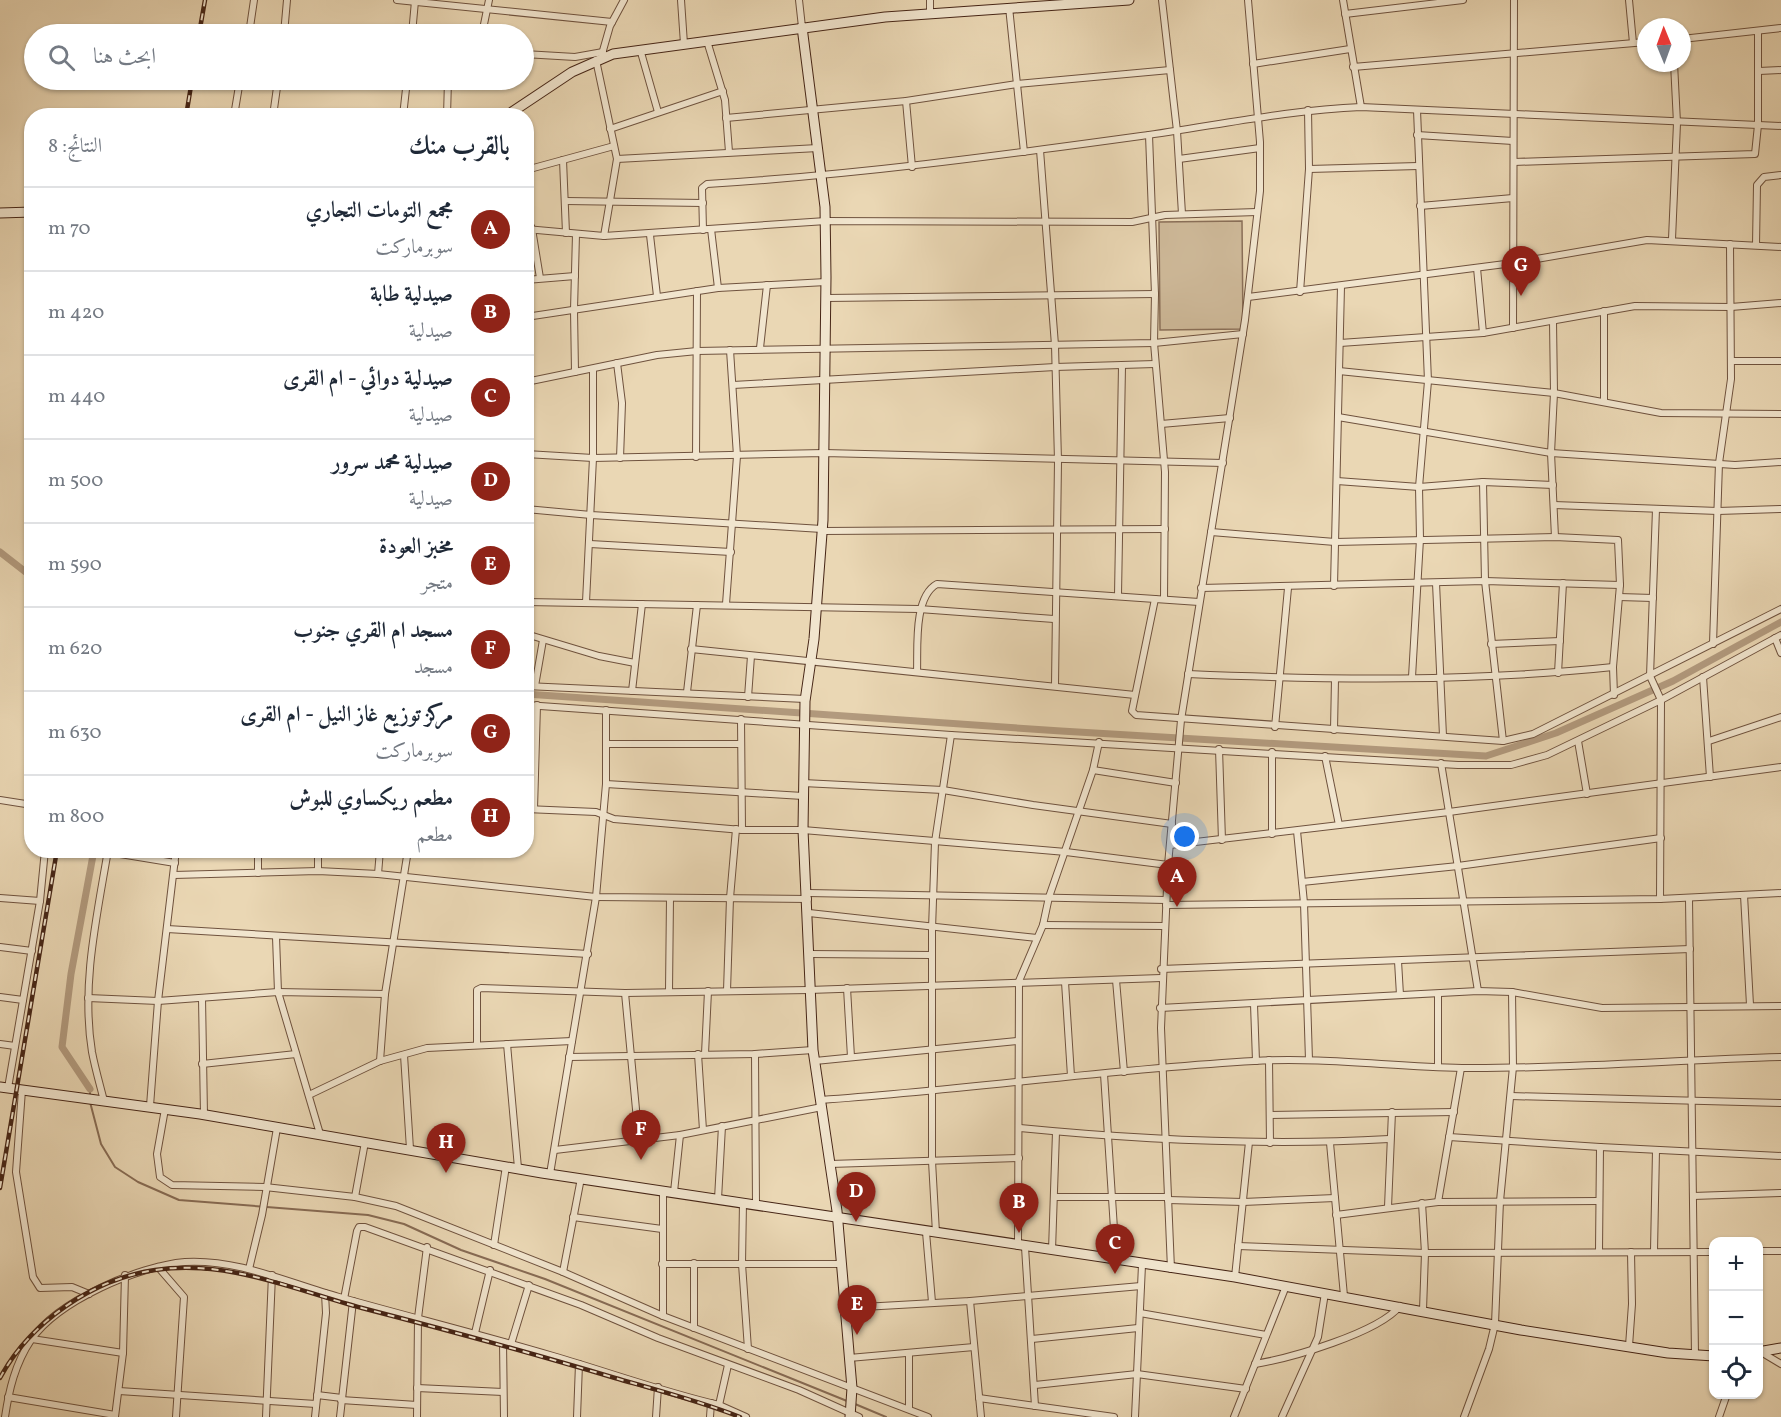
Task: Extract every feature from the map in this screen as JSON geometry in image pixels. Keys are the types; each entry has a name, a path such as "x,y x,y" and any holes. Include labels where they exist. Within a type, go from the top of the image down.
{"street":[{"path":"250,24 254,0"},
{"path":"285,24 287,0"},
{"path":"398,0 612,22"},
{"path":"484,24 489,0"},
{"path":"604,236 617,159 610,129 600,56 612,22 624,0"},
{"path":"681,0 684,44"},
{"path":"344,1299 359,1227 366,1227 529,1285 728,1365 799,1390 852,1414 852,1390 837,1216 813,1050 809,990 809,914 802,830 805,700 817,607 822,530 826,221 799,0"},
{"path":"930,0 930,14"},
{"path":"534,55 600,56 885,17 1064,2 1129,0"},
{"path":"1162,0 1177,131 1182,214"},
{"path":"1171,1269 1160,1008 1161,969 1181,721 1243,334 1260,190 1260,148 1248,0"},
{"path":"1343,0 1361,107"},
{"path":"1345,14 1463,0"},
{"path":"1513,328 1514,0"},
{"path":"1629,0 1633,43"},
{"path":"413,24 415,1"},
{"path":"1010,7 1024,152"},
{"path":"1691,38 1781,28"},
{"path":"1514,162 1755,154 1758,124 1758,31"},
{"path":"707,41 723,91 729,152"},
{"path":"1353,67 1637,43"},
{"path":"1253,64 1350,49"},
{"path":"640,50 658,112"},
{"path":"517,108 547,87 600,56"},
{"path":"726,118 906,100 1017,84 1170,70"},
{"path":"1759,71 1781,70"},
{"path":"1672,239 1677,123 1674,72"},
{"path":"235,108 238,90"},
{"path":"274,108 277,90"},
{"path":"404,108 406,90"},
{"path":"447,108 448,90"},
{"path":"610,129 723,91"},
{"path":"906,100 912,167"},
{"path":"703,230 705,185 822,177 912,167 1177,131 1308,110 1361,107 1781,126"},
{"path":"1300,292 1309,169 1308,110"},
{"path":"1412,677 1419,539 1419,487 1428,381 1417,110"},
{"path":"1149,135 1155,294 1154,343 1164,460 1164,598"},
{"path":"1417,135 1513,141"},
{"path":"534,168 614,146"},
{"path":"617,159 818,148"},
{"path":"1179,159 1260,148"},
{"path":"1040,150 1055,345 1058,460 1054,619 1055,686"},
{"path":"563,160 566,233"},
{"path":"1309,169 1418,166"},
{"path":"1756,245 1757,185 1764,177 1781,176"},
{"path":"1420,206 1513,198"},
{"path":"566,201 703,202"},
{"path":"0,213 24,212"},
{"path":"534,230 604,236 650,235 826,221 1047,224 1132,222 1182,214 1257,212"},
{"path":"711,229 718,288"},
{"path":"575,372 576,234"},
{"path":"650,235 657,296"},
{"path":"1248,297 1477,268 1647,240 1672,239 1781,247"},
{"path":"1713,644 1719,463 1732,362 1730,244"},
{"path":"534,251 540,278"},
{"path":"1477,268 1483,333"},
{"path":"534,279 575,276"},
{"path":"534,316 718,288 826,282"},
{"path":"760,348 766,285"},
{"path":"1334,586 1341,286"},
{"path":"696,457 697,291"},
{"path":"826,298 1155,294"},
{"path":"1340,343 1428,339 1483,333 1604,311 1646,306 1731,307 1781,303"},
{"path":"1604,311 1604,401"},
{"path":"1552,321 1554,393 1551,453 1556,537"},
{"path":"534,380 617,363 697,351 760,348 1154,343 1243,334"},
{"path":"726,604 738,456 730,350"},
{"path":"1732,362 1781,361"},
{"path":"617,363 622,403 620,458"},
{"path":"733,385 1055,367 1155,364"},
{"path":"1118,595 1122,366"},
{"path":"586,602 594,458 593,369"},
{"path":"1339,371 1554,393 1661,412 1781,414"},
{"path":"1338,417 1551,453 1719,463 1781,462"},
{"path":"1161,424 1230,418"},
{"path":"534,454 620,458 824,453 1058,460 1164,460 1223,464"},
{"path":"1337,481 1419,487 1483,482 1553,485"},
{"path":"1483,482 1482,539 1485,581 1503,741"},
{"path":"1554,505 1718,511 1781,509"},
{"path":"1656,509 1650,675 1661,700 1660,899"},
{"path":"534,510 822,530 1165,529"},
{"path":"1211,532 1335,542 1556,537 1618,540 1620,585 1613,668 1614,694"},
{"path":"590,544 731,552"},
{"path":"1201,588 1288,588 1485,581 1620,585"},
{"path":"1436,583 1443,736"},
{"path":"1558,673 1563,583"},
{"path":"917,672 919,609 933,587 937,585 1199,602"},
{"path":"1275,727 1288,588"},
{"path":"1619,597 1653,598"},
{"path":"1155,599 1132,711 1135,715 1181,721 1503,741 1533,734 1781,609"},
{"path":"534,602 919,609 1054,619"},
{"path":"632,691 642,604"},
{"path":"687,692 698,605"},
{"path":"1168,865 1066,852 802,830 739,830 614,819 602,814 534,809 537,705 804,722 951,735 1511,765 1538,759 1578,741 1661,700 1778,636 1781,653"},
{"path":"534,637 635,663"},
{"path":"543,640 535,686 687,692 724,697 805,700"},
{"path":"1491,644 1560,641"},
{"path":"691,649 1135,695"},
{"path":"748,697 751,656"},
{"path":"1188,674 1335,679 1442,678 1495,677 1613,668"},
{"path":"1703,677 1710,777"},
{"path":"1334,730 1335,679"},
{"path":"550,1174 596,897 606,784 606,710"},
{"path":"1709,741 1781,717"},
{"path":"727,991 730,898 739,830 741,793 741,719"},
{"path":"932,1302 931,955 935,842 951,735"},
{"path":"1578,741 1587,794"},
{"path":"1035,1407 1032,1339 1021,1246 1017,1041 1019,981 1043,925 1049,897 1093,770 1099,742"},
{"path":"607,744 740,744"},
{"path":"1219,749 1222,840"},
{"path":"1272,752 1272,834"},
{"path":"1325,756 1339,825"},
{"path":"1441,763 1478,990"},
{"path":"1170,845 1449,812 1781,767"},
{"path":"1093,770 1176,783"},
{"path":"803,783 943,790 1078,812 1172,824"},
{"path":"606,784 803,796"},
{"path":"0,800 24,804"},
{"path":"1296,831 1304,903 1309,1060"},
{"path":"1302,882 1458,866 1661,838"},
{"path":"44,858 32,951 15,1046 4,1087 150,1106 550,1174 1235,1277 1495,1324 1629,1346 1709,1356"},
{"path":"100,1100 92,1052 88,998 95,928 107,858"},
{"path":"147,858 175,863"},
{"path":"150,1106 158,1001 175,858"},
{"path":"258,858 258,873"},
{"path":"318,858 318,871"},
{"path":"378,874 379,858"},
{"path":"380,1061 385,994 407,858"},
{"path":"174,875 318,871 378,874 404,879 596,897 670,898 934,896 1304,903 1689,899 1781,893"},
{"path":"1744,895 1750,1005"},
{"path":"0,898 40,901"},
{"path":"669,991 670,898"},
{"path":"1689,899 1693,1059 1695,1355"},
{"path":"809,914 932,929 1037,938"},
{"path":"1043,925 1164,926"},
{"path":"167,929 588,954"},
{"path":"276,937 278,992 320,1134"},
{"path":"0,947 32,951"},
{"path":"1161,969 1690,949"},
{"path":"810,954 931,955"},
{"path":"1398,961 1400,995"},
{"path":"477,1045 478,988 625,993 809,990 1019,981 1065,982 1161,978"},
{"path":"1116,980 1124,1072"},
{"path":"1065,982 1071,1076"},
{"path":"847,988 851,1057"},
{"path":"1160,1008 1478,990 1512,992 1602,1008 1781,1006"},
{"path":"703,1130 701,1054 708,991"},
{"path":"88,998 158,1001 278,992 385,994"},
{"path":"1464,1417 1490,1349 1495,1324 1500,1201 1513,1067 1512,992"},
{"path":"625,993 629,1056 639,1141"},
{"path":"1438,994 1438,1067"},
{"path":"0,997 23,1000"},
{"path":"202,998 204,1115"},
{"path":"1254,1004 1256,1061"},
{"path":"309,1095 380,1061 427,1048 572,1041"},
{"path":"815,1061 1017,1041"},
{"path":"0,1044 15,1046"},
{"path":"507,1044 518,1168"},
{"path":"569,1057 755,1054 813,1050"},
{"path":"202,1064 296,1054"},
{"path":"755,1054 756,1204"},
{"path":"404,1055 411,1149"},
{"path":"555,1150 680,1135 822,1104 1163,1067 1269,1060 1309,1060 1461,1068 1781,1057"},
{"path":"1269,1060 1270,1143"},
{"path":"1438,1202 1461,1068"},
{"path":"1104,1074 1116,1260"},
{"path":"22,1090 16,1172 33,1277 40,1287 72,1287 89,1294"},
{"path":"1511,1096 1781,1102"},
{"path":"165,1109 157,1154 158,1170 163,1181 172,1185 355,1197 396,1206 563,1272 663,1316 852,1390 909,1408 928,1417"},
{"path":"1269,1115 1454,1112"},
{"path":"1388,1207 1389,1139 1392,1113"},
{"path":"718,1199 722,1126"},
{"path":"249,1269 262,1215 264,1190 277,1128"},
{"path":"1020,1128 1109,1136 1270,1143 1330,1143 1389,1139"},
{"path":"1052,1250 1056,1197 1056,1131"},
{"path":"674,1192 680,1135"},
{"path":"1449,1137 1781,1156"},
{"path":"355,1197 365,1142"},
{"path":"1235,1277 1249,1142"},
{"path":"1330,1143 1344,1296"},
{"path":"1599,1251 1600,1147"},
{"path":"1653,1251 1656,1150"},
{"path":"830,1164 1019,1158"},
{"path":"494,1245 506,1166"},
{"path":"563,1272 581,1178"},
{"path":"663,1190 663,1316"},
{"path":"1693,1196 1781,1194"},
{"path":"1056,1197 1168,1198 1243,1202 1335,1198"},
{"path":"1336,1215 1438,1202 1599,1201"},
{"path":"743,1202 742,1264 748,1349"},
{"path":"1422,1203 1425,1253 1424,1310"},
{"path":"573,1217 662,1229"},
{"path":"1238,1246 1425,1253 1709,1251"},
{"path":"417,1417 418,1318 427,1247"},
{"path":"1763,1251 1781,1251"},
{"path":"1629,1346 1632,1304 1630,1252"},
{"path":"5,1417 18,1362 32,1339 44,1326 89,1294 125,1275 158,1267 203,1262 272,1275 344,1299 475,1333 719,1405 746,1417"},
{"path":"694,1263 694,1328"},
{"path":"662,1264 842,1264"},
{"path":"1135,1417 1142,1264"},
{"path":"158,1267 184,1297 176,1417"},
{"path":"475,1333 490,1270"},
{"path":"8,1397 115,1416 123,1353 125,1275"},
{"path":"266,1417 272,1275"},
{"path":"512,1344 529,1285"},
{"path":"845,1308 970,1301 1027,1294 1142,1286"},
{"path":"1234,1417 1286,1286"},
{"path":"315,1417 326,1313 325,1293"},
{"path":"1282,1417 1312,1352 1322,1322 1325,1293"},
{"path":"340,1417 353,1301"},
{"path":"970,1301 981,1417"},
{"path":"1255,1364 1312,1352 1390,1317 1400,1306"},
{"path":"1140,1313 1266,1335"},
{"path":"1032,1339 1138,1328"},
{"path":"32,1339 123,1353"},
{"path":"503,1342 504,1417"},
{"path":"849,1358 974,1347"},
{"path":"1763,1351 1781,1348"},
{"path":"909,1353 909,1408"},
{"path":"1763,1354 1781,1364"},
{"path":"577,1417 579,1364"},
{"path":"719,1405 728,1365"},
{"path":"1035,1385 1137,1374 1245,1389"},
{"path":"656,1417 658,1387"},
{"path":"417,1388 503,1392"},
{"path":"119,1391 316,1404"},
{"path":"317,1395 417,1405"},
{"path":"979,1398 1114,1417"},
{"path":"1719,1417 1726,1399"},
{"path":"710,1417 711,1403"}],"shaded area":[{"path":"1242,221 1243,329 1160,330 1159,222"}],"waterway":[{"path":"0,552 24,571"},
{"path":"534,695 1061,731 1486,756 1556,733 1673,681 1781,622"},
{"path":"90,1089 62,1047 71,974 93,858"},
{"path":"90,1089 90,1097"},
{"path":"90,1102 101,1144 115,1167 138,1182 179,1200 368,1215 404,1224 461,1250 545,1279 847,1401"},
{"path":"855,1404 886,1417"}],"railway":[{"path":"201,24 205,0"},
{"path":"187,108 190,90"},
{"path":"0,1188 56,858"},
{"path":"0,1378 28,1339 66,1306 87,1293 132,1275 155,1270 208,1269 234,1272 286,1285 662,1391 740,1417"}],"place":[{"name":"مركز توزيع غاز النيل - ام القرى","path":"1521,296"},
{"name":"مجمع التومات التجاري","path":"1177,907"},
{"name":"مسجد ام القري جنوب","path":"641,1160"},
{"name":"مطعم ريكساوي للبوش","path":"446,1173"},
{"name":"صيدلية محمد سرور","path":"856,1222"},
{"name":"صيدلية طابة","path":"1019,1233"},
{"name":"صيدلية دوائي - ام القرى","path":"1115,1274"},
{"name":"مخبز العودة","path":"857,1335"}]}
